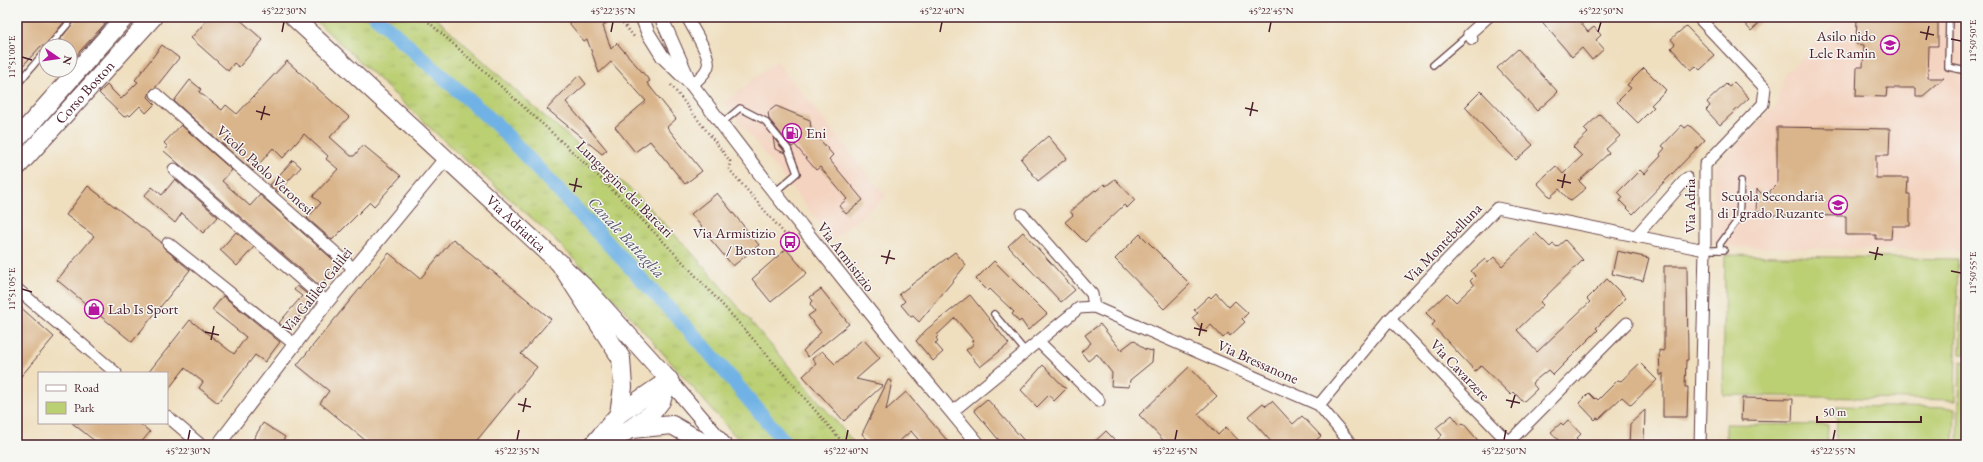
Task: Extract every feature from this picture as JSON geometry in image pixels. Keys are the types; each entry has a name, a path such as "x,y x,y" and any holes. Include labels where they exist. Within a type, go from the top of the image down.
{"highway":[{"name":"Corso Boston","path":"17,139 125,17"},
{"name":"Corso Boston","path":"17,167 153,17"},
{"path":"559,262 621,358 623,387 619,414"},
{"path":"593,445 619,414 669,380"},
{"path":"607,445 632,429 651,414 661,401 669,380"},
{"path":"632,429 672,426 707,445"}],"main road":[{"name":"Via Adriatica","path":"293,17 588,290 669,380 724,445"}],"street":[{"name":"Via Armistizio","path":"642,17 648,33 663,57 692,86 774,192 902,352 979,445"},
{"name":"Via Armistizio","path":"660,17 692,86"},
{"path":"687,17 707,56 708,66 703,75 692,86"},
{"path":"1470,37 1488,17"},
{"name":"Via Adria","path":"1698,17 1765,88 1763,104 1706,164 1700,445"},
{"name":"Vicolo Paolo Veronesi","path":"156,94 354,269"},
{"name":"Via Galileo Galilei","path":"218,445 327,302 446,158"},
{"path":"174,169 327,302"},
{"path":"1636,236 1687,178"},
{"name":"Via Montebelluna","path":"1319,405 1390,319 1497,208 1705,250"},
{"path":"952,412 1026,353 1079,308 1094,307 1092,294 1022,214"},
{"path":"168,243 294,344"},
{"path":"17,289 115,372"},
{"name":"Via Bressanone","path":"1094,307 1319,405 1352,445"},
{"name":"Via Cavarzere","path":"1390,319 1510,444 1627,323"},
{"path":"1039,342 1098,401"},
{"path":"168,417 200,445"}],"lane":[{"path":"56,38 74,17"},
{"path":"1949,17 1948,67 1966,70"},
{"path":"1433,65 1470,37"},
{"path":"17,85 38,60"},
{"path":"721,124 740,108 765,121 788,149 797,173 774,192"},
{"path":"1705,250 1722,250 1720,244 1739,218 1740,181"},
{"path":"994,314 1026,353"}],"path":[{"name":"Lungargine dei Barcari","path":"423,17 588,166 652,229 756,343 845,445"}],"shaded area":[{"name":"Scuola Secondaria di I grado Ruzante","path":"1843,17 1966,17 1962,251 1725,247 1725,244 1713,244 1714,167 1775,107 1786,73"},
{"path":"776,61 886,197 833,240 724,103"}],"green space":[{"path":"312,17 435,17 535,108 639,197 694,255 856,445 743,445 624,309 543,228 455,151"},
{"path":"1725,255 1958,259 1955,400 1723,395"},
{"path":"1962,259 1966,259 1966,354 1960,354"},
{"path":"1960,361 1966,362 1966,445 1958,445"},
{"path":"1837,406 1955,408 1954,445 1836,445"},
{"path":"1726,424 1828,425 1827,445 1726,445"}],"building":[{"path":"17,17 68,17 51,38 38,38 38,49 17,72"},
{"path":"78,17 111,17 78,53 78,38 61,38"},
{"path":"210,17 237,17 263,40 239,67 234,63 228,71 191,38"},
{"path":"564,17 614,17 603,26 611,49 617,43 650,81 647,83 676,119 667,127 702,171 685,184 650,141 635,152 615,127 646,101 611,62 599,73 587,39 584,41"},
{"path":"1538,17 1576,17 1588,32 1594,27 1601,35 1596,40 1604,49 1592,60 1582,48 1572,57"},
{"path":"1739,17 1766,17 1751,31"},
{"path":"1857,17 1938,17 1938,46 1929,46 1928,78 1944,78 1923,96 1916,96 1916,88 1887,88 1886,97 1856,96 1857,67 1863,67 1864,45 1856,44"},
{"path":"1686,26 1715,56 1700,70 1696,66 1691,70 1671,48 1675,44 1671,39"},
{"path":"162,45 179,58 156,87 151,90 148,97 155,104 146,113 140,106 130,116 128,114 124,117 99,93 107,85 121,99 138,82 135,80"},
{"path":"1518,49 1558,92 1537,111 1497,68"},
{"path":"287,61 349,117 330,137 351,156 354,156 363,145 401,176 374,206 370,202 332,240 307,218 321,203 313,196 338,169 326,159 328,156 304,134 283,158 273,148 253,171 174,101 190,80 201,89 199,92 222,110 226,105 237,114"},
{"path":"1644,68 1666,90 1651,105 1654,107 1638,123 1617,102 1631,88 1627,85"},
{"path":"579,75 586,84 566,102 607,150 602,154 547,109"},
{"path":"1734,82 1749,98 1720,125 1706,110 1710,106 1707,102 1726,84 1729,87"},
{"path":"1481,91 1533,145 1516,160 1465,107"},
{"path":"776,106 810,120 811,129 833,155 829,159 863,200 846,214 839,206 847,199 820,167 816,170 795,145 792,147 769,119 768,112"},
{"path":"1600,114 1620,136 1606,149 1609,153 1579,181 1586,188 1570,201 1559,189 1550,197 1537,183 1556,166 1563,174 1582,156 1573,147 1588,133 1584,129"},
{"path":"181,125 232,170 222,181 250,206 260,195 338,264 320,286 164,151 168,147 164,143"},
{"path":"1682,125 1685,128 1689,125 1705,140 1633,214 1620,201 1623,197 1618,192 1640,170 1644,174 1661,156 1660,154 1665,148 1662,146"},
{"path":"1777,127 1890,129 1889,155 1876,155 1876,178 1908,178 1907,194 1910,194 1910,226 1892,226 1891,239 1876,239 1876,235 1846,235 1846,216 1761,215 1761,212 1756,212 1757,189 1764,196 1770,195 1770,191 1777,184"},
{"path":"1048,136 1067,158 1038,181 1021,159"},
{"path":"773,137 784,151 785,153 775,149"},
{"path":"293,160 301,167 278,192 270,185"},
{"path":"175,179 218,217 203,233 182,213 175,223 144,196 152,187 162,195"},
{"path":"1115,179 1135,200 1127,208 1124,205 1085,242 1065,222 1073,215 1070,211 1095,190 1096,191 1104,184 1106,186"},
{"path":"88,186 161,242 164,248 190,270 132,342 57,280 94,236 66,215"},
{"path":"717,193 759,245 733,266 691,214"},
{"path":"236,232 254,247 237,266 220,250"},
{"path":"1023,232 1075,290 1061,302 1008,246"},
{"path":"1536,233 1550,247 1553,244 1557,247 1565,240 1583,260 1540,302 1543,305 1517,330 1537,352 1590,302 1587,299 1607,279 1626,298 1596,328 1598,330 1553,375 1548,370 1532,383 1537,389 1523,402 1514,392 1511,395 1481,366 1475,371 1432,325 1435,322 1426,313 1447,293 1456,302 1474,285 1470,281 1475,276 1471,271 1485,259 1488,263 1494,257 1502,266"},
{"path":"1140,234 1190,284 1164,309 1115,259"},
{"path":"453,239 551,319 521,354 537,367 473,445 371,445 320,403 329,391 297,365 389,253 420,279"},
{"path":"786,249 807,273 771,302 752,279"},
{"path":"1617,251 1649,258 1643,281 1612,274"},
{"path":"955,252 966,265 919,322 913,316 911,317 901,305 905,301 899,294"},
{"path":"994,261 1047,314 1028,330 1021,320 1019,322 1012,314 1014,312 990,289 988,291 976,279"},
{"path":"1664,266 1687,266 1688,360 1686,360 1685,387 1688,387 1687,417 1663,417 1663,373 1660,376 1659,350 1664,351"},
{"path":"297,286 316,301 307,312 304,310 289,331 279,323 302,296 294,290"},
{"path":"821,289 849,324 808,357 803,351 821,332 808,316 815,311 810,304 813,301 810,297"},
{"path":"1216,293 1229,307 1235,301 1248,313 1242,319 1245,322 1230,336 1228,333 1223,338 1211,325 1204,331 1192,318 1198,313 1194,310 1209,296 1211,298"},
{"path":"970,295 1009,344 980,367 966,350 974,344 972,342 974,341 955,318 937,335 938,336 936,338 938,341 935,343 943,352 933,361 916,341 926,330"},
{"path":"223,296 280,342 265,362 255,355 218,403 199,388 203,382 185,368 168,390 168,372 149,372 190,320 234,354 246,337 212,310"},
{"path":"17,304 54,337 17,381"},
{"path":"1100,324 1121,350 1134,340 1144,349 1153,351 1152,362 1130,380 1129,387 1111,386 1112,373 1097,354 1088,361 1081,352 1091,343 1085,335"},
{"path":"863,339 880,358 856,379 883,385 844,421 803,376 816,364 812,359 822,351 835,364"},
{"path":"1640,363 1657,380 1631,405 1622,397 1599,419 1597,418 1595,420 1579,403 1589,393 1598,400 1618,380 1621,381"},
{"path":"1043,365 1066,389 1054,401 1049,395 1037,407 1021,390"},
{"path":"1189,367 1217,396 1198,414 1218,435 1226,427 1243,445 1168,445 1139,415"},
{"path":"888,380 892,381 886,410 906,392 951,445 923,445 911,431 895,445 873,445 862,434"},
{"path":"1742,398 1793,399 1792,421 1741,420"},
{"path":"987,399 1028,445 1003,445 974,410"},
{"path":"1272,401 1293,424 1302,416 1321,436 1311,445 1274,445 1248,416 1263,403 1266,406"},
{"path":"1645,410 1644,445 1629,445 1630,424"},
{"path":"1452,415 1460,425 1463,423 1482,445 1432,445 1442,435 1436,428"},
{"path":"1568,420 1581,434 1576,439 1582,445 1563,445 1551,432 1561,423 1563,425"},
{"path":"263,423 285,437 280,445 250,445"},
{"path":"73,424 140,424 150,432 139,445 100,445"},
{"path":"1106,431 1120,445 1091,445"}],"waterway":[{"name":"Canale Battaglia","path":"376,17 498,126 702,344 787,445"}],"place":[{"name":"Asilo nido Lele Ramin","path":"1890,45"},
{"name":"Eni","path":"792,133"},
{"name":"Scuola Secondaria di I grado Ruzante","path":"1838,205"},
{"name":"Via Armistizio / Boston","path":"790,242"},
{"name":"Lab Is Sport","path":"94,309"}]}
